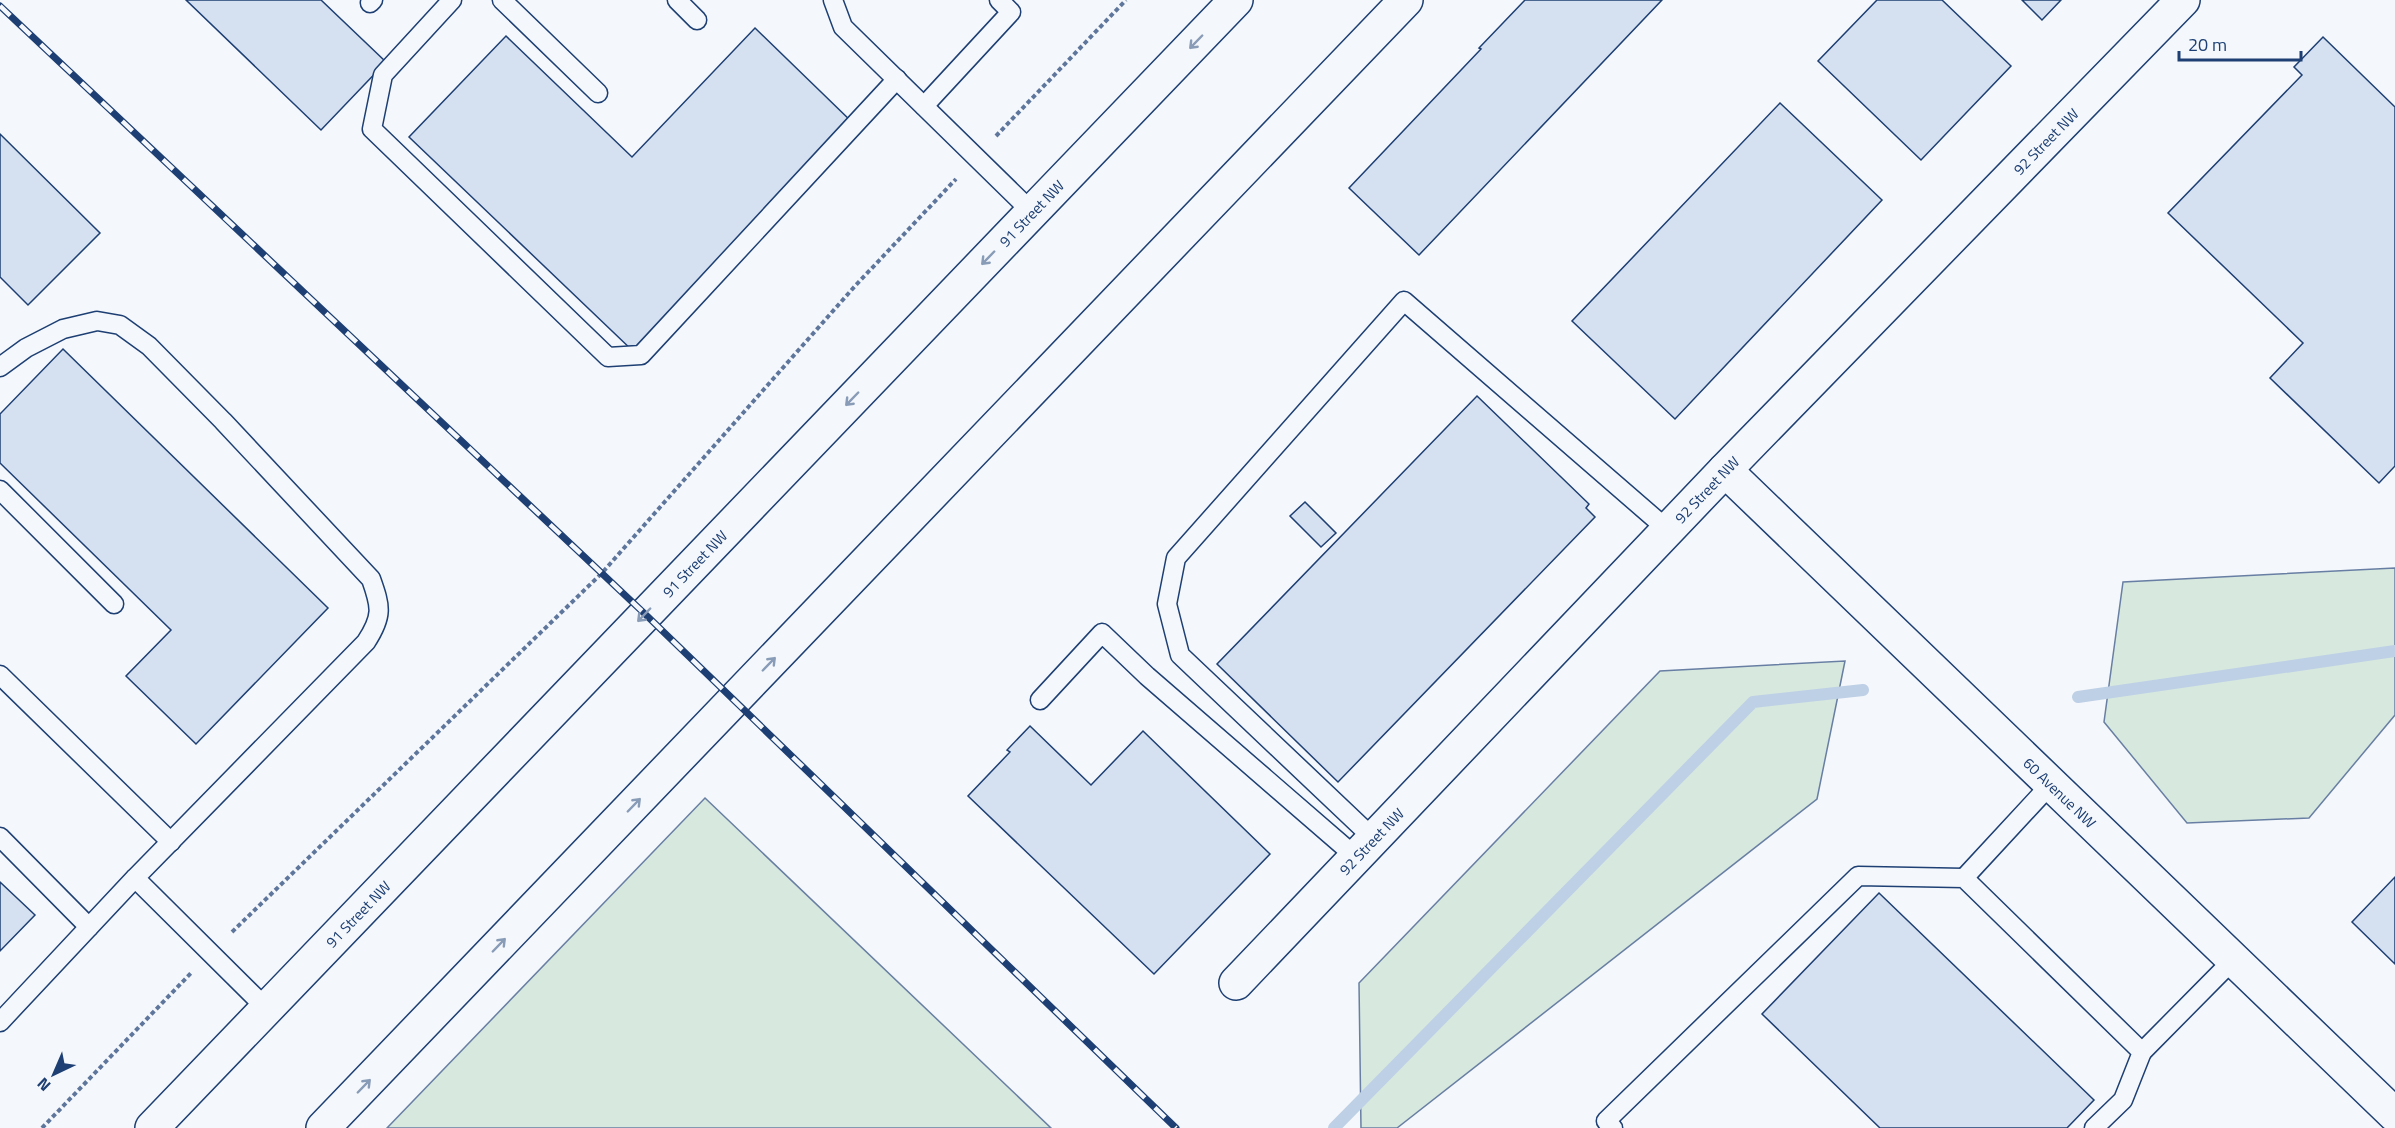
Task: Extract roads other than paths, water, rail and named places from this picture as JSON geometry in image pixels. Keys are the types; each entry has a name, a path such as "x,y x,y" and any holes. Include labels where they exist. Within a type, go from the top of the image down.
{"main road":[{"name":"91 Street NW","path":"152,1128 1236,0"},
{"path":"323,1128 1406,0"},
{"name":"92 Street NW","path":"1236,983 1725,470 2183,0"},
{"name":"60 Avenue NW","path":"1725,470 2395,1116"}],"lane":[{"path":"453,0 383,75 372,129 608,357 641,355 897,79"},
{"path":"502,0 598,93"},
{"path":"677,0 697,20"},
{"path":"833,0 843,27 1032,212"},
{"path":"924,106 1011,4"},
{"path":"1365,848 1180,655 1167,604 1176,558 1404,301 1668,530"},
{"path":"0,367 26,348 63,329 97,321 120,325 149,346 231,429 371,579 379,601 378,625 366,642 135,878 0,1022"},
{"path":"0,490 114,604"},
{"path":"1040,700 1102,633 1148,676 1365,848"},
{"path":"0,675 171,842"},
{"path":"1964,878 2051,784"},
{"path":"0,837 88,927"},
{"path":"1613,1128 1606,1121 1858,876 1964,878 2142,1052"},
{"path":"135,878 267,1008"},
{"path":"2094,1128 2122,1100 2142,1052 2233,960"}],"waterway":[{"path":"2078,697 2395,651"},
{"path":"1334,1128 1753,702 1863,690"}],"railway":[{"path":"0,6 645,614 1176,1128"}]}
